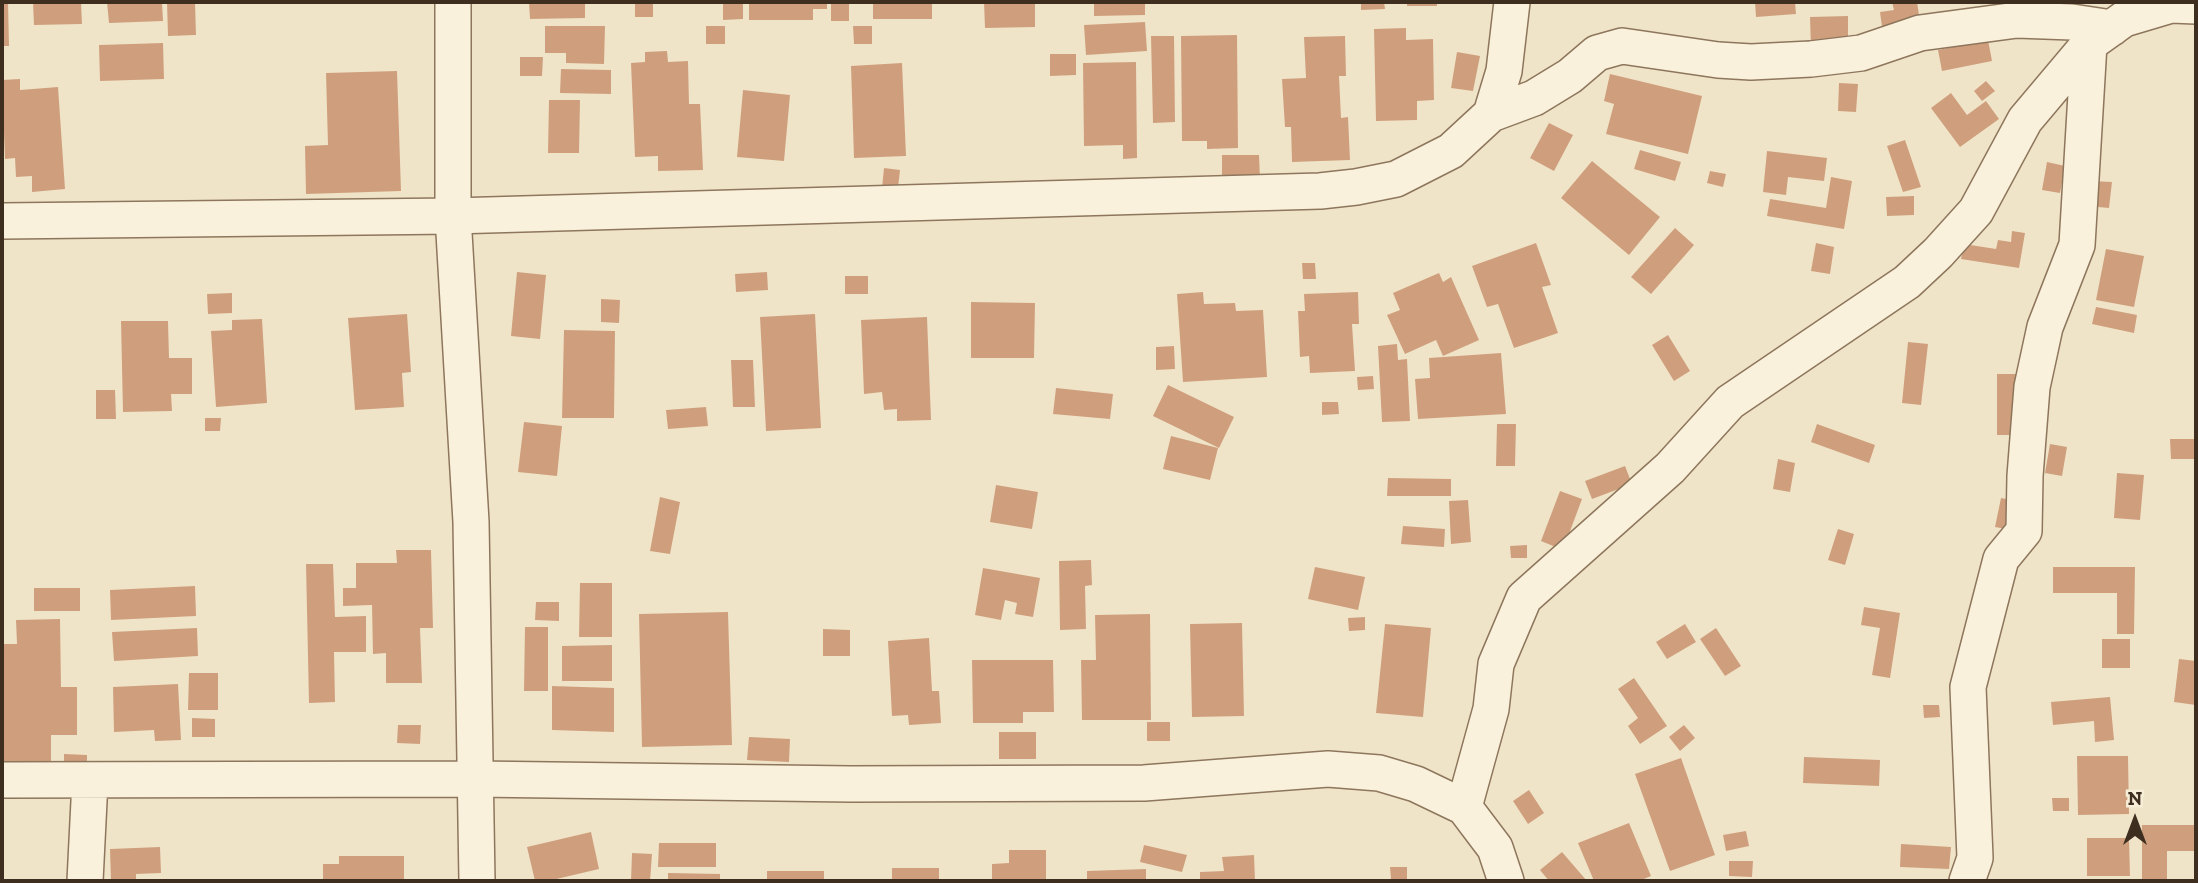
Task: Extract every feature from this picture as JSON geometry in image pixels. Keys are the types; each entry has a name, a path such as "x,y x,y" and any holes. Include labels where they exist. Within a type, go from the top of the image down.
{"street":[{"path":"453,2 453,216 471,522 477,881"},
{"path":"1491,114 1504,71 1512,2"},
{"path":"2,222 453,216 1332,190 1396,180 1451,151 1491,114 1534,98 1570,76 1597,53 1622,46 1718,60 1751,62 1811,59 1861,53 1920,33 2017,20 2113,23 2171,5 2196,6"},
{"path":"1464,807 1491,709 1496,664 1524,598 1670,468 1730,402 1907,282 1938,253 1976,211 2025,120 2113,23"},
{"path":"1968,881 1975,858 1968,687 1975,651 2001,559 2024,531 2032,387 2045,327 2077,245 2113,23"},
{"path":"2,780 475,779 851,784 1130,783 1328,769 1379,773 1416,784 1464,807 1495,848 1506,881"},
{"path":"85,881 90,781"}],"building":[{"path":"2,2 8,2 9,46 2,46"},
{"path":"33,2 81,2 82,24 34,25"},
{"path":"107,2 162,2 163,21 109,23"},
{"path":"167,2 195,2 196,35 168,36"},
{"path":"529,2 585,2 585,18 530,19"},
{"path":"635,2 653,2 653,17 635,17"},
{"path":"723,2 743,2 743,19 723,20"},
{"path":"749,2 827,2 827,9 813,9 813,20 749,20"},
{"path":"873,2 932,2 932,19 873,19"},
{"path":"984,2 1035,2 1035,27 985,28"},
{"path":"1094,2 1145,2 1145,15 1094,16"},
{"path":"1361,2 1384,2 1385,9 1361,10"},
{"path":"1407,2 1437,2 1437,6 1407,6"},
{"path":"1755,2 1795,2 1796,14 1756,17"},
{"path":"1892,2 1917,2 1921,28 1883,34 1880,12 1894,10"},
{"path":"831,3 849,3 849,21 831,21"},
{"path":"1848,16 1848,49 1811,49 1810,17"},
{"path":"1145,22 1147,51 1086,55 1084,25"},
{"path":"545,26 605,26 604,64 566,63 566,53 545,53"},
{"path":"706,26 725,26 725,44 706,44"},
{"path":"853,26 872,26 872,44 854,44"},
{"path":"1406,28 1406,40 1433,39 1434,100 1417,101 1417,120 1376,121 1374,29"},
{"path":"1237,35 1238,148 1207,149 1207,141 1182,141 1181,36"},
{"path":"1151,36 1174,36 1175,122 1153,123"},
{"path":"1345,36 1346,76 1339,76 1341,118 1348,117 1350,160 1292,162 1291,127 1285,127 1282,79 1306,78 1304,37"},
{"path":"1988,40 1992,61 1942,71 1938,50"},
{"path":"163,43 164,79 100,81 99,45"},
{"path":"667,51 668,62 688,61 689,104 700,104 703,170 658,171 658,156 635,157 631,63 645,62 645,52"},
{"path":"1457,52 1480,56 1473,91 1451,88"},
{"path":"1050,54 1076,54 1076,75 1050,76"},
{"path":"520,57 543,57 542,76 520,76"},
{"path":"1136,62 1137,158 1123,159 1123,145 1084,146 1083,63"},
{"path":"902,63 906,156 854,158 851,66"},
{"path":"561,69 611,70 611,94 560,93"},
{"path":"397,71 401,191 306,194 305,146 328,145 326,73"},
{"path":"1610,74 1702,96 1688,154 1606,134 1614,104 1604,101"},
{"path":"20,79 20,90 58,87 65,189 32,192 32,176 16,177 15,158 5,159 2,80"},
{"path":"1986,81 1995,91 1982,101 1974,91"},
{"path":"1839,83 1858,84 1856,112 1838,111"},
{"path":"743,90 790,95 784,161 737,157"},
{"path":"1951,93 1967,115 1986,101 1999,119 1960,147 1931,108"},
{"path":"549,100 580,100 579,153 548,153"},
{"path":"1549,123 1573,135 1554,171 1530,158"},
{"path":"1905,140 1921,187 1903,192 1887,146"},
{"path":"1640,150 1681,162 1675,181 1634,169"},
{"path":"1767,151 1827,158 1824,181 1788,177 1786,195 1763,192"},
{"path":"1222,155 1259,155 1260,179 1222,179"},
{"path":"1592,161 1660,217 1629,255 1561,198"},
{"path":"2047,162 2065,166 2060,193 2042,190"},
{"path":"884,168 900,170 898,188 882,188"},
{"path":"1710,171 1726,174 1723,187 1707,183"},
{"path":"1831,177 1852,181 1844,229 1767,216 1770,199 1826,208"},
{"path":"2090,181 2112,182 2109,208 2087,206"},
{"path":"1914,196 1914,215 1887,216 1886,197"},
{"path":"1675,228 1694,245 1651,294 1631,277"},
{"path":"2012,231 2025,233 2019,268 1961,259 1964,244 1996,249 1998,240 2011,242"},
{"path":"1536,243 1551,285 1542,287 1558,333 1514,348 1498,304 1487,307 1472,266"},
{"path":"1816,243 1834,247 1830,274 1811,271"},
{"path":"2106,249 2144,256 2134,307 2096,300"},
{"path":"1302,263 1315,263 1316,279 1303,279"},
{"path":"517,272 546,275 540,339 511,336"},
{"path":"767,272 768,290 736,292 735,274"},
{"path":"1439,273 1443,282 1451,277 1479,340 1443,356 1436,340 1405,354 1387,315 1400,310 1393,293"},
{"path":"845,276 868,276 868,294 845,294"},
{"path":"1203,292 1204,304 1235,303 1236,311 1263,310 1267,377 1183,382 1177,294"},
{"path":"1358,292 1359,324 1352,324 1355,371 1310,373 1309,356 1300,357 1298,311 1305,311 1304,294"},
{"path":"232,293 232,313 208,314 207,294"},
{"path":"601,299 620,300 619,323 601,322"},
{"path":"971,302 1035,303 1034,358 971,358"},
{"path":"2096,307 2137,315 2134,333 2092,324"},
{"path":"407,314 411,372 402,373 404,407 355,410 348,318"},
{"path":"815,314 821,428 766,431 760,317"},
{"path":"927,317 931,420 897,421 897,409 884,410 882,392 864,394 861,320"},
{"path":"262,319 267,403 216,407 211,331 232,330 232,320"},
{"path":"121,321 168,321 169,358 192,358 192,394 171,394 172,411 123,412"},
{"path":"564,330 615,331 614,418 562,418"},
{"path":"1668,335 1690,371 1674,381 1652,345"},
{"path":"1908,342 1928,344 1921,405 1902,403"},
{"path":"1397,344 1398,360 1407,359 1410,421 1382,422 1378,346"},
{"path":"1174,346 1175,369 1156,370 1156,347"},
{"path":"1501,353 1506,414 1418,419 1415,379 1430,378 1429,358"},
{"path":"731,360 753,360 755,407 733,407"},
{"path":"1997,374 2022,374 2022,435 1997,435"},
{"path":"1373,376 1374,389 1358,390 1357,377"},
{"path":"1168,385 1234,417 1219,448 1153,416"},
{"path":"1056,388 1113,394 1110,419 1053,414"},
{"path":"96,390 115,390 116,419 96,419"},
{"path":"1322,402 1338,402 1339,414 1322,415"},
{"path":"706,407 708,426 668,429 666,410"},
{"path":"205,418 221,418 220,431 205,431"},
{"path":"524,422 562,426 557,476 518,472"},
{"path":"1497,424 1516,424 1515,466 1496,466"},
{"path":"1817,424 1875,445 1869,463 1811,442"},
{"path":"1171,436 1218,448 1210,480 1163,469"},
{"path":"2170,439 2196,439 2196,459 2171,459"},
{"path":"2050,444 2067,447 2062,476 2045,473"},
{"path":"1778,459 1795,463 1790,492 1773,489"},
{"path":"1625,466 1632,484 1592,499 1585,481"},
{"path":"2117,473 2144,475 2140,520 2114,518"},
{"path":"1388,478 1451,479 1451,496 1387,496"},
{"path":"996,485 1038,492 1032,529 990,522"},
{"path":"1560,491 1582,499 1563,550 1541,541"},
{"path":"660,497 680,502 670,554 650,551"},
{"path":"2001,498 2017,501 2012,530 1995,527"},
{"path":"1468,500 1471,542 1451,544 1449,501"},
{"path":"1403,526 1445,529 1444,547 1401,544"},
{"path":"1838,529 1854,534 1845,565 1828,560"},
{"path":"1527,545 1527,558 1511,558 1510,546"},
{"path":"396,550 431,550 433,628 420,628 422,683 386,683 386,653 373,654 372,605 343,606 343,588 356,588 356,563 397,563"},
{"path":"1091,560 1092,585 1085,586 1086,629 1060,630 1059,561"},
{"path":"306,564 333,564 335,617 366,616 366,652 334,652 335,702 309,703"},
{"path":"1315,567 1365,577 1358,610 1308,599"},
{"path":"2053,567 2135,567 2134,634 2117,634 2117,593 2053,593"},
{"path":"983,568 1040,578 1033,617 1015,614 1017,603 1005,600 1001,620 975,615"},
{"path":"580,583 612,583 612,637 579,637"},
{"path":"195,586 196,616 111,620 110,590"},
{"path":"34,588 80,588 80,611 34,611"},
{"path":"536,602 559,602 559,621 535,620"},
{"path":"1864,607 1900,613 1890,678 1872,675 1880,628 1861,625"},
{"path":"728,612 732,745 642,747 639,614"},
{"path":"1150,614 1151,720 1082,720 1081,660 1096,660 1095,615"},
{"path":"1365,617 1365,630 1349,631 1348,618"},
{"path":"60,619 61,687 77,687 77,735 51,735 51,766 2,766 2,644 17,644 16,620"},
{"path":"1242,623 1244,716 1192,717 1190,624"},
{"path":"1385,624 1431,628 1423,717 1376,713"},
{"path":"1685,624 1696,642 1667,659 1656,642"},
{"path":"525,627 548,627 548,691 524,691"},
{"path":"197,628 198,656 114,661 112,632"},
{"path":"1716,628 1741,666 1725,676 1700,639"},
{"path":"823,629 850,630 850,656 823,656"},
{"path":"929,638 932,691 939,691 941,723 909,725 908,715 892,716 888,641"},
{"path":"2102,639 2130,639 2130,668 2102,668"},
{"path":"612,645 612,681 562,681 562,646"},
{"path":"2179,659 2196,661 2196,705 2174,702"},
{"path":"972,660 1053,660 1054,712 1023,712 1023,723 973,723"},
{"path":"189,673 218,673 218,710 188,710"},
{"path":"1634,678 1667,726 1640,744 1628,726 1638,718 1618,689"},
{"path":"178,684 181,740 155,741 154,730 114,732 113,687"},
{"path":"552,686 614,688 614,732 552,730"},
{"path":"2110,697 2114,740 2095,742 2094,721 2053,725 2051,702"},
{"path":"1923,705 1939,705 1940,717 1924,718"},
{"path":"192,718 215,719 215,737 192,737"},
{"path":"1147,722 1170,722 1170,741 1147,741"},
{"path":"398,725 421,725 420,744 397,743"},
{"path":"1684,725 1695,738 1680,751 1669,737"},
{"path":"999,732 1036,732 1036,759 999,759"},
{"path":"749,737 790,739 789,762 747,760"},
{"path":"64,754 87,755 87,773 64,773"},
{"path":"2077,756 2128,756 2129,814 2078,815"},
{"path":"1804,757 1880,760 1879,786 1803,783"},
{"path":"1681,758 1715,855 1670,871 1635,774"},
{"path":"1529,790 1544,813 1528,824 1513,801"},
{"path":"2052,798 2069,798 2069,811 2053,811"},
{"path":"1629,823 1651,876 1639,881 1594,881 1578,843"},
{"path":"2142,825 2196,825 2196,851 2167,851 2167,881 2142,881"},
{"path":"1746,831 1749,846 1726,851 1723,835"},
{"path":"591,832 599,869 548,881 535,881 527,847"},
{"path":"2087,838 2129,838 2130,876 2087,876"},
{"path":"659,843 716,843 716,867 658,867"},
{"path":"1901,844 1951,847 1949,869 1900,867"},
{"path":"1144,845 1187,855 1182,872 1140,862"},
{"path":"160,847 161,873 136,874 136,881 111,881 110,849"},
{"path":"1009,850 1046,850 1046,881 992,881 992,864 1009,863"},
{"path":"1562,852 1587,881 1549,881 1540,870"},
{"path":"632,853 652,854 650,881 631,881"},
{"path":"1254,855 1255,881 1200,881 1200,872 1224,871 1222,857"},
{"path":"339,856 404,856 404,881 323,881 323,864 339,864"},
{"path":"1729,861 1753,861 1752,877 1729,876"},
{"path":"1390,867 1407,867 1407,879 1391,879"},
{"path":"892,868 939,868 939,881 892,881"},
{"path":"1146,869 1146,881 1087,881 1087,871"},
{"path":"767,871 824,871 824,881 767,881"},
{"path":"668,873 720,874 720,881 668,881"}]}
